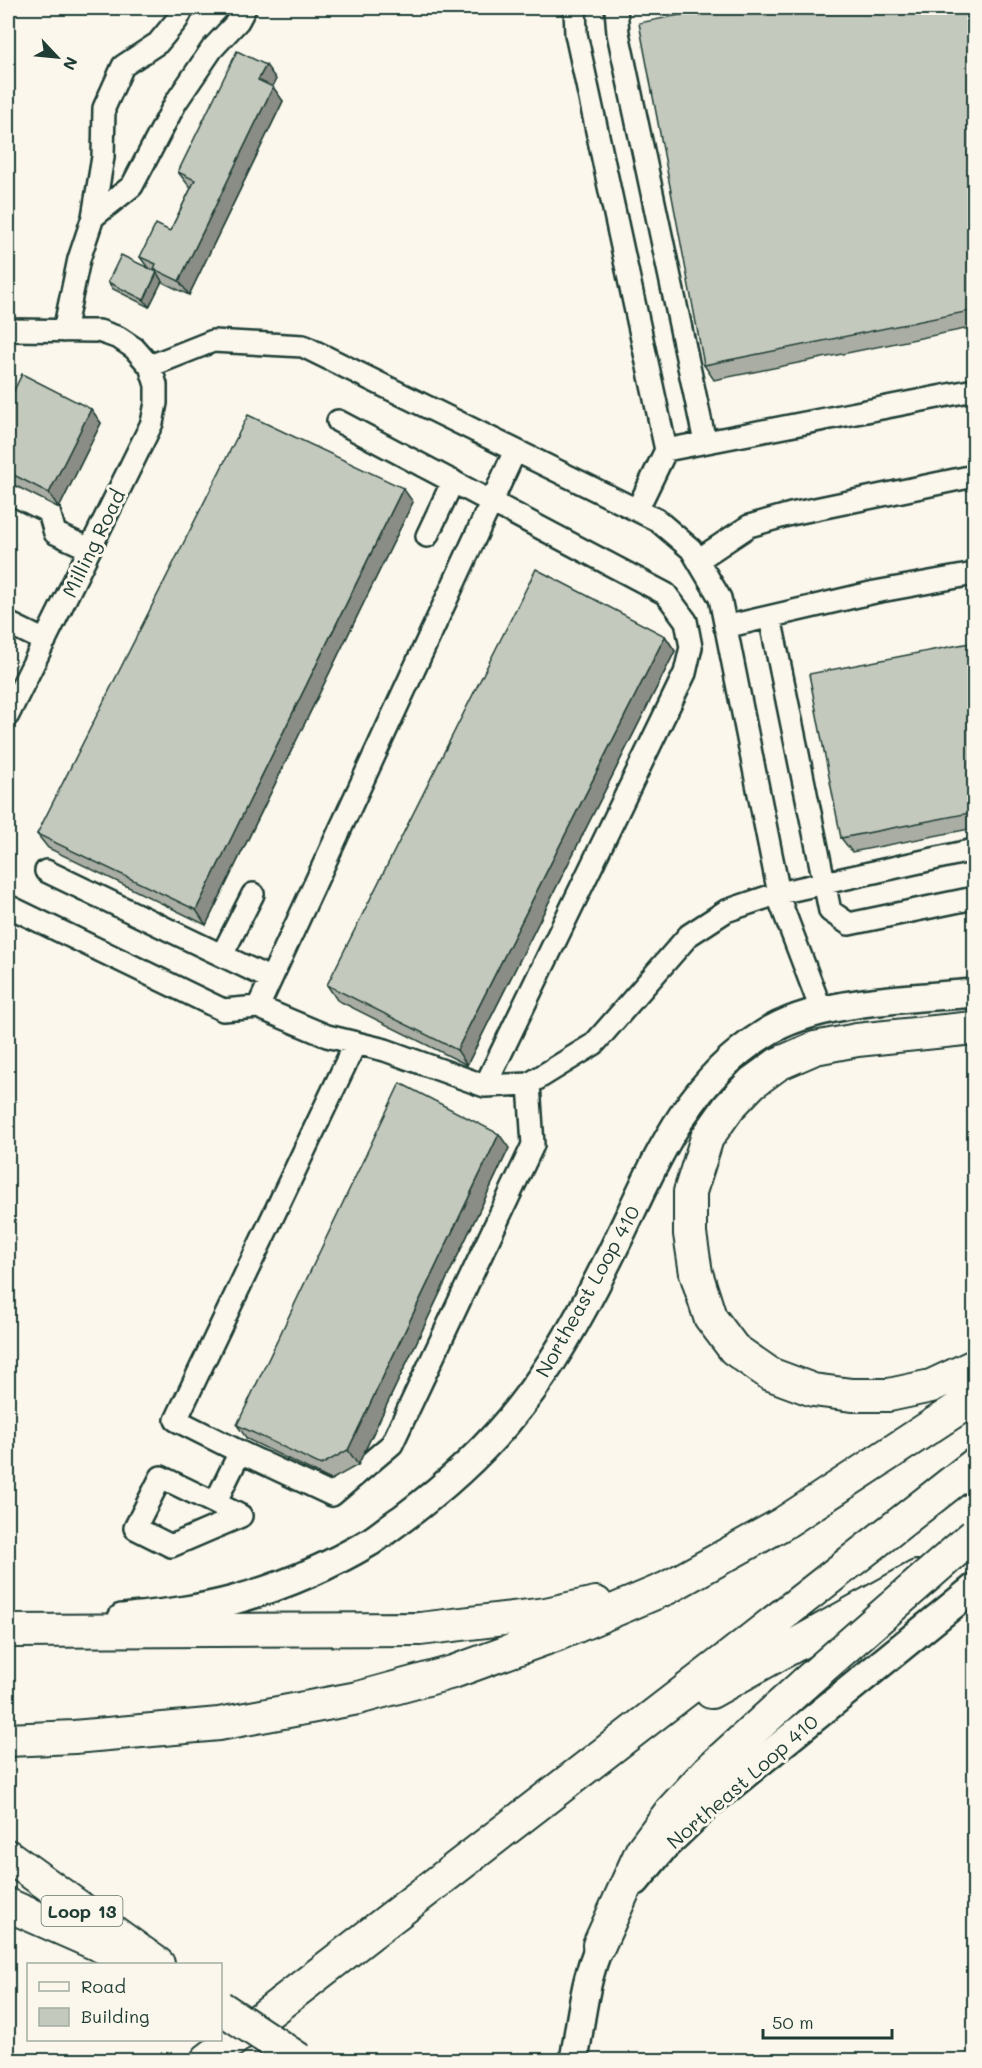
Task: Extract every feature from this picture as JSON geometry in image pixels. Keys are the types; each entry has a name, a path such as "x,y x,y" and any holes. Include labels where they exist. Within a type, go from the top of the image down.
{"highway":[{"path":"975,1028 857,1040 815,1048 778,1064 752,1083 729,1107 707,1138 690,1192 690,1234 696,1273 710,1317 734,1349 770,1374 813,1390 852,1395 889,1395 931,1386 975,1366"},
{"path":"8,1740 74,1737 219,1724 358,1698 453,1672 558,1634 667,1588 782,1524 975,1398"},
{"path":"210,2057 975,1465"},
{"path":"599,1945 642,1850 671,1812 709,1770 975,1534"},
{"path":"611,1748 841,1618 975,1546"},
{"path":"8,1631 420,1629 546,1614 667,1588"},
{"name":"Loop 13","path":"8,1856 155,1963"},
{"path":"8,1905 141,1963"},
{"path":"222,2008 300,2061"}],"main road":[{"name":"Northeast Loop 410","path":"8,1631 158,1614 234,1600 313,1572 371,1541 423,1503 478,1454 514,1414 559,1350 606,1265 674,1126 702,1087 733,1056 766,1032 805,1015 862,1004 975,993"},
{"name":"Northeast Loop 410","path":"574,2061 587,1986 599,1945 638,1877 664,1847 711,1802 975,1588"}],"street":[{"path":"64,331 79,259 93,217 103,157 104,108 123,66 158,43 177,20 183,8"},
{"path":"93,217 132,186 176,102 212,49 238,21 245,8"},
{"path":"575,8 576,34 666,450 637,510"},
{"path":"616,8 618,33 705,442"},
{"path":"8,330 99,332 119,338 134,348 150,366 213,341 303,346 657,520 691,549 720,598 781,904 822,1012"},
{"name":"Milling Road","path":"8,714 152,423 156,403 156,385 150,366"},
{"path":"666,450 975,390"},
{"path":"338,420 666,594 686,621 691,647 685,672 485,1086"},
{"path":"258,1007 516,451"},
{"path":"698,560 749,526 791,513 975,476"},
{"path":"427,536 453,481"},
{"path":"10,493 49,512 56,533 90,549"},
{"path":"725,627 875,592 975,574"},
{"path":"770,617 830,911 849,924 975,898"},
{"path":"8,623 45,641"},
{"path":"8,906 223,1010 258,1007 327,1036 385,1050 485,1086 529,1084 594,1044 689,935 726,911 779,893 975,850"},
{"path":"46,871 272,979"},
{"path":"222,955 253,894"},
{"path":"355,1044 176,1420 332,1495 392,1444 533,1145 529,1084"},
{"path":"215,1503 240,1452"}],"building":[{"path":"715,8 975,8 975,310 704,365 639,23"},
{"path":"237,51 266,65 258,80 273,87 179,281 154,269 156,264 140,257 156,224 170,231 195,180 178,172"},
{"path":"121,255 157,272 144,300 108,282"},
{"path":"22,374 91,409 49,493 8,472 8,403"},
{"path":"248,415 403,488 196,910 37,834"},
{"path":"536,569 665,636 457,1050 327,985"},
{"path":"975,642 975,812 841,838 809,674"},
{"path":"400,1083 499,1134 348,1450 321,1465 237,1425"}]}
